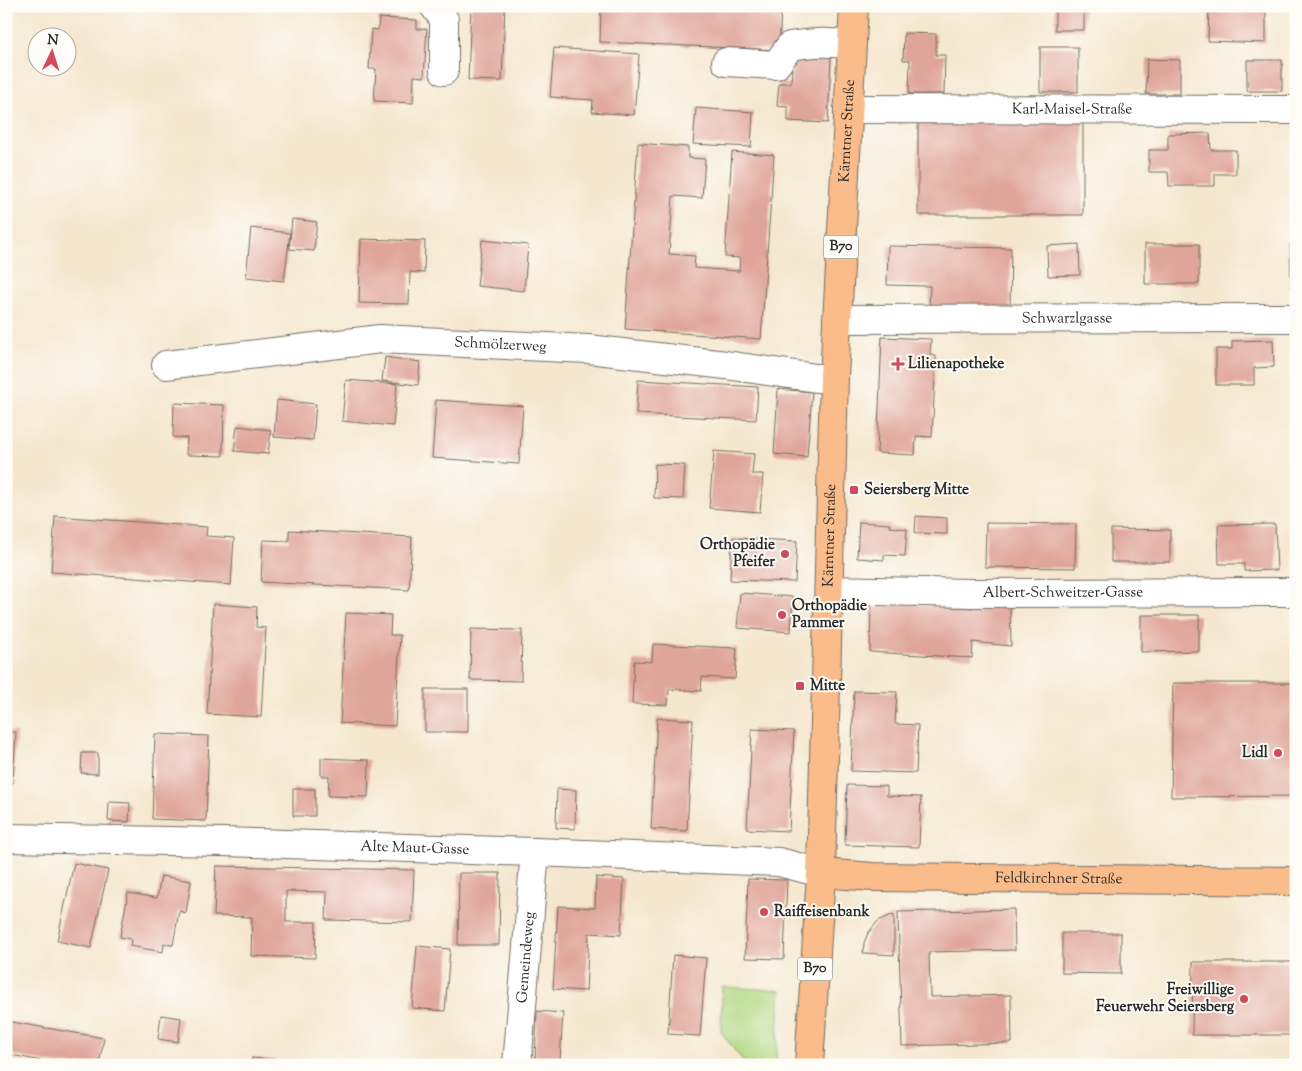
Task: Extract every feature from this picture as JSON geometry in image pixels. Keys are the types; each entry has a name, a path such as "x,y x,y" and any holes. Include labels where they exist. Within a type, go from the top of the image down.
{"main road":[{"name":"Kärntner Straße","path":"809,1065 822,873 821,830 834,378 854,6"},
{"name":"Feldkirchner Straße","path":"822,873 873,877 1296,881"}],"street":[{"path":"434,6 444,19 444,71"},
{"path":"726,62 776,65 790,46 817,41 836,42 852,46"},
{"name":"Karl-Maisel-Straße","path":"848,109 1296,110"},
{"name":"Schwarzlgasse","path":"838,318 1296,318"},
{"name":"Schmölzerweg","path":"166,365 380,339 588,348 799,376 834,378"},
{"name":"Albert-Schweitzer-Gasse","path":"829,590 970,593 1296,592"},
{"name":"Alte Maut-Gasse","path":"6,838 224,842 779,862 822,873"},
{"name":"Gemeindeweg","path":"517,1065 535,852"}],"green space":[{"path":"722,987 781,990 776,1065 746,1065 721,1032"}],"building":[{"path":"471,6 505,6 502,81 468,80"},
{"path":"601,6 781,8 779,50 600,42"},
{"path":"1055,6 1084,6 1084,30 1055,30"},
{"path":"1209,6 1266,7 1266,43 1208,41"},
{"path":"379,18 417,20 417,29 427,29 424,77 414,76 413,103 374,101 376,69 369,69 371,29 378,30"},
{"path":"904,33 936,34 936,55 945,55 944,94 909,94 910,60 903,60"},
{"path":"1040,47 1078,47 1078,92 1040,92"},
{"path":"554,48 639,54 634,115 592,112 593,100 550,97"},
{"path":"793,53 831,56 828,123 788,121 788,107 777,106 779,83 791,83"},
{"path":"1147,59 1180,60 1180,94 1146,94"},
{"path":"1247,60 1282,60 1282,91 1247,91"},
{"path":"696,108 753,112 751,147 693,144"},
{"path":"918,120 1083,121 1083,215 918,215"},
{"path":"1210,133 1211,150 1236,150 1236,174 1215,174 1215,186 1169,186 1168,172 1149,172 1149,150 1168,150 1168,134"},
{"path":"638,143 688,147 688,158 705,159 702,198 673,196 669,254 695,256 694,268 739,271 740,258 725,257 732,152 774,155 761,339 625,329"},
{"path":"292,219 317,222 314,251 289,249"},
{"path":"251,228 290,233 284,281 246,277"},
{"path":"361,239 425,241 424,273 410,272 409,304 359,303"},
{"path":"482,240 528,245 524,291 477,286"},
{"path":"1079,244 1080,275 1048,276 1047,246"},
{"path":"1145,244 1199,244 1199,284 1145,284"},
{"path":"1290,244 1296,244 1296,287 1291,287"},
{"path":"888,246 1011,248 1010,309 929,308 930,286 887,285"},
{"path":"882,337 931,339 930,355 936,356 932,437 916,436 915,455 877,453"},
{"path":"1273,340 1274,367 1254,368 1254,385 1216,385 1216,349 1232,349 1232,341"},
{"path":"385,357 420,362 418,385 382,381"},
{"path":"346,380 397,384 393,426 342,421"},
{"path":"638,380 758,387 756,420 636,414"},
{"path":"778,389 812,392 807,457 774,454"},
{"path":"277,400 316,404 313,440 274,437"},
{"path":"436,400 523,406 519,464 432,458"},
{"path":"174,403 224,405 223,456 186,455 187,438 173,437"},
{"path":"237,426 271,430 268,454 234,451"},
{"path":"714,451 754,454 752,474 763,474 760,512 709,508"},
{"path":"655,464 685,465 683,499 654,498"},
{"path":"55,516 207,527 206,536 234,538 231,585 51,572"},
{"path":"916,516 947,518 947,534 915,533"},
{"path":"859,522 890,524 890,527 907,529 905,556 884,555 884,560 857,558"},
{"path":"986,523 1076,524 1075,568 985,567"},
{"path":"1275,524 1277,570 1244,571 1244,564 1219,564 1218,525"},
{"path":"1111,529 1170,530 1170,562 1111,562"},
{"path":"289,530 412,537 409,590 261,582 263,540 289,541"},
{"path":"732,538 797,541 795,582 730,580"},
{"path":"740,593 793,597 791,632 737,628"},
{"path":"871,602 973,608 974,604 1010,606 1011,646 973,642 972,658 870,652"},
{"path":"213,604 257,607 256,627 266,628 261,717 207,714"},
{"path":"346,613 391,615 390,635 400,635 395,726 340,723"},
{"path":"1141,615 1199,615 1199,651 1141,652"},
{"path":"471,629 522,630 521,681 470,680"},
{"path":"653,644 737,648 735,679 702,677 701,691 669,689 668,705 632,704 634,661 652,662"},
{"path":"1173,683 1296,683 1296,796 1171,797"},
{"path":"425,689 468,689 468,732 425,732"},
{"path":"854,691 897,692 895,724 918,725 916,773 851,771"},
{"path":"657,718 693,720 687,831 651,829"},
{"path":"752,729 794,731 789,831 747,829"},
{"path":"6,732 16,732 13,783 6,783"},
{"path":"155,734 209,736 206,821 152,819"},
{"path":"82,753 98,753 98,774 81,773"},
{"path":"321,758 369,760 368,797 328,796 329,776 321,776"},
{"path":"847,785 887,786 887,796 921,797 919,847 845,845"},
{"path":"293,789 315,789 315,816 293,816"},
{"path":"557,789 576,790 575,829 556,828"},
{"path":"109,802 130,803 129,822 108,821"},
{"path":"74,863 108,870 91,948 57,941"},
{"path":"216,866 414,870 412,922 326,920 327,892 286,891 286,922 316,922 315,958 251,956 252,917 214,916"},
{"path":"459,873 500,873 499,945 458,945"},
{"path":"161,876 191,881 186,913 179,911 173,945 164,944 163,952 130,946 131,939 120,937 128,893 157,898"},
{"path":"596,877 624,879 621,935 589,933 586,991 553,989 558,906 595,908"},
{"path":"748,879 787,880 784,959 745,958"},
{"path":"1014,909 1015,950 929,952 930,997 1011,995 1012,1043 902,1046 898,912"},
{"path":"894,914 894,955 863,953 868,933 878,921"},
{"path":"1062,933 1121,933 1121,974 1062,973"},
{"path":"417,946 450,949 445,1011 412,1008"},
{"path":"673,955 706,958 700,1036 668,1034"},
{"name":"Freiwillige Feuerwehr Seiersberg","path":"1193,962 1296,962 1296,1035 1192,1035"},
{"path":"537,1011 563,1013 560,1061 535,1060"},
{"path":"161,1015 181,1018 178,1042 158,1039"},
{"path":"6,1021 104,1038 99,1065 62,1065 6,1054"},
{"path":"252,1058 303,1063 303,1065 251,1065"}],"place":[{"name":"Lilienapotheke","path":"898,364"},
{"name":"Seiersberg Mitte","path":"854,490"},
{"name":"Orthopädie Pfeifer","path":"785,554"},
{"name":"Orthopädie Pammer","path":"782,615"},
{"name":"Mitte","path":"800,686"},
{"name":"Lidl","path":"1278,753"},
{"name":"Raiffeisenbank","path":"764,912"},
{"name":"Freiwillige Feuerwehr Seiersberg","path":"1244,999"}]}
